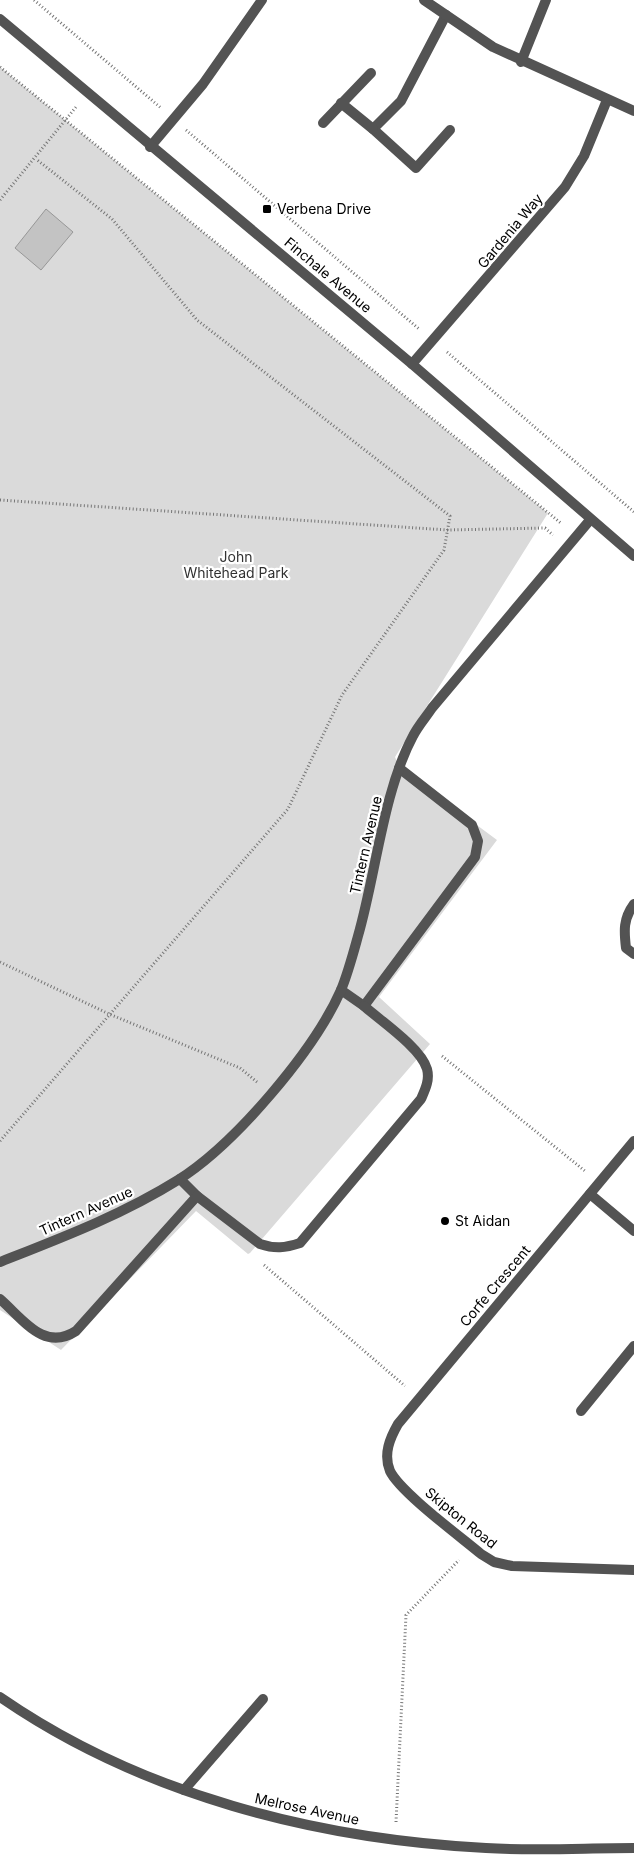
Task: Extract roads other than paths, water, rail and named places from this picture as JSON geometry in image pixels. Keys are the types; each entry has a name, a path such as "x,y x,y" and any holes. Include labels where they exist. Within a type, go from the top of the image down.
{"street":[{"path":"150,147 203,84 262,0"},
{"path":"424,0 493,47 522,62 634,111"},
{"path":"522,62 546,0"},
{"path":"373,129 401,101 446,15"},
{"name":"Finchale Avenue","path":"0,19 150,147 412,364 590,520 634,556"},
{"path":"323,123 371,73"},
{"name":"Gardenia Way","path":"412,364 565,187 584,156 607,100"},
{"path":"341,103 416,168 450,130"},
{"name":"Tintern Avenue","path":"0,1262 130,1208 180,1179 221,1146 270,1094 311,1043 341,990 358,936 400,768 413,736 432,708 563,543 590,520"},
{"path":"364,1006 475,857 478,841 472,825 400,768"},
{"path":"634,904 627,914 624,926 626,948 634,954"},
{"path":"180,1179 197,1196 260,1244 270,1248 284,1248 300,1243 421,1099 427,1086 427,1069 418,1053 364,1006 341,990"},
{"name":"Corfe Crescent","path":"387,1453 390,1438 420,1398 634,1141"},
{"path":"590,1194 634,1231"},
{"path":"0,1299 38,1333 49,1338 64,1339 76,1331 197,1196"},
{"path":"580,1412 634,1346"},
{"name":"Skipton Road","path":"387,1453 390,1471 402,1487 472,1547 494,1562 512,1566 634,1570"},
{"name":"Melrose Avenue","path":"0,1697 69,1739 126,1767 236,1808 340,1832 395,1840 487,1848 634,1848"},
{"path":"184,1790 263,1699"}],"place":[{"name":"Verbena Drive","path":"267,209"},
{"name":"St Aidan","path":"445,1221"}],"park label":[{"name":"John Whitehead Park","path":"236,566"}]}
